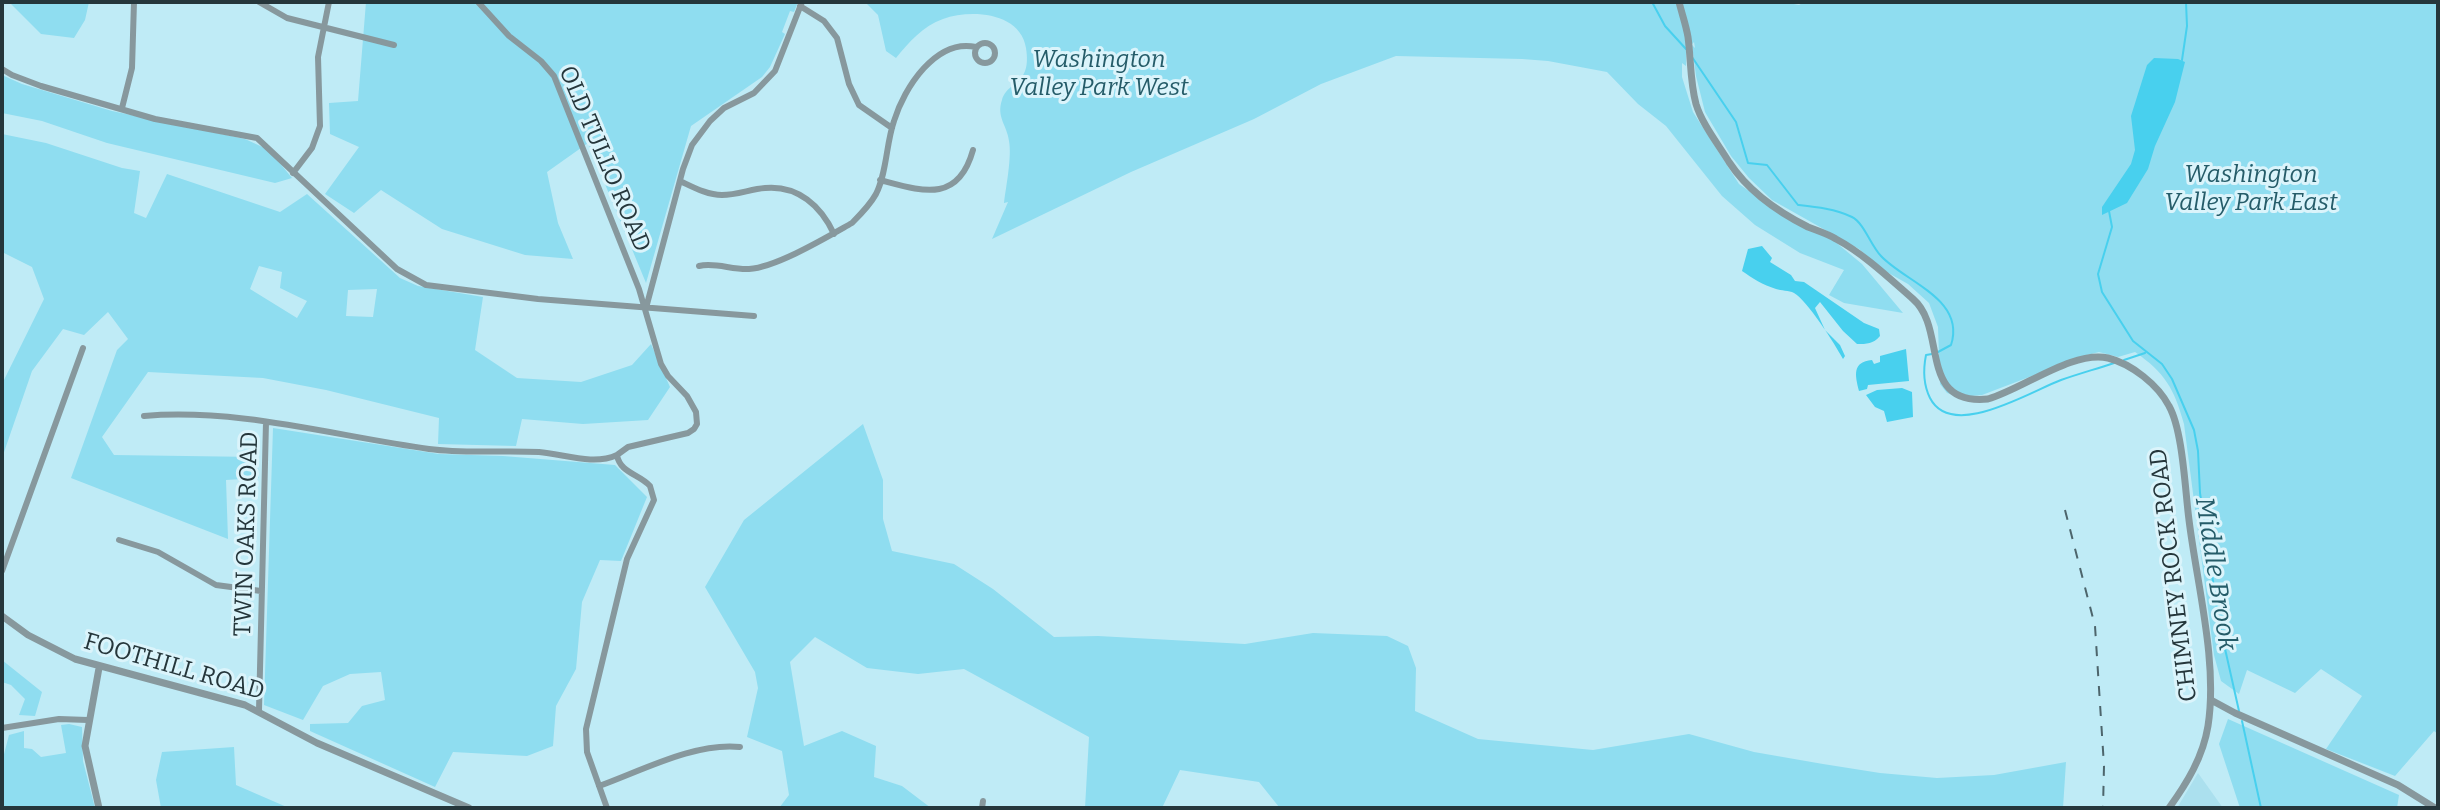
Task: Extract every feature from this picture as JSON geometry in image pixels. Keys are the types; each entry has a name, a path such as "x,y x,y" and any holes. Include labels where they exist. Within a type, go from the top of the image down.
{"street":[{"path":"122,108 132,68 134,2"},
{"path":"259,2 287,18 394,45"},
{"path":"293,173 312,148 320,126 317,65 329,2"},
{"name":"OLD TULLO ROAD","path":"478,2 509,36 541,61 554,76 646,308 661,364 696,412 697,424 688,433 628,447 617,455"},
{"name":"CHIMNEY ROCK ROAD","path":"1679,2 1700,114 1743,180 1784,213 1835,238 1859,254 1914,300 1927,319 1941,378 1954,392 1981,399 1995,397 2073,363 2099,357 2117,362 2152,385 2169,406 2174,420 2204,625 2211,700 2207,732 2199,758 2169,808"},
{"path":"646,308 688,154 701,131 724,108 757,91 775,71 801,4 824,21 837,38 849,84 859,105 892,128"},
{"path":"699,266 754,269 768,265 834,234 862,213 880,180 892,128 906,93 927,65 955,48 976,47"},
{"path":"2,69 41,86 155,119 257,138 397,269 415,281 438,287 538,299 754,316"},
{"path":"880,180 919,190 948,187 962,174 973,150"},
{"path":"680,181 707,193 723,195 765,188 788,190 816,205 834,234"},
{"path":"2,571 83,348"},
{"path":"144,416 208,416 266,422"},
{"name":"TWIN OAKS ROAD","path":"259,710 266,422 450,451 542,453 592,460 617,455"},
{"path":"607,808 585,746 586,729 627,559 654,500 650,486 624,470 618,463 617,455"},
{"path":"119,540 158,552 216,585 261,591"},
{"name":"FOOTHILL ROAD","path":"2,616 59,653 99,668 259,710 317,743 464,807"},
{"path":"99,668 88,720 85,753 99,808"},
{"path":"2211,700 2398,785 2435,808"},
{"path":"2,728 59,719 88,720"},
{"path":"599,786 698,750 727,745 740,747"}],"shaded area":[{"path":"2154,58 2185,62 2175,102 2148,169 2127,203 2102,215 2102,207 2131,164 2135,150 2131,116 2147,65"},
{"path":"1762,246 1772,258 1770,262 1795,281 1804,282 1864,323 1879,329 1880,336 1870,343 1857,344 1820,302 1815,308 1825,329 1800,297 1790,291 1778,290 1742,271 1748,249"},
{"path":"1825,330 1840,345 1845,356 1843,359 1834,343"},
{"path":"1906,349 1909,381 1868,385 1867,389 1859,391 1856,370 1861,363 1872,360 1874,364 1880,362 1880,356"},
{"path":"1902,388 1912,392 1913,417 1887,422 1884,411 1875,407 1866,395 1877,390"},
{"path":"2198,773 2223,808 2177,808"}],"green space":[{"path":"9,2 89,2 85,20 74,38 41,34"},
{"path":"366,2 798,2 794,12 790,11 782,32 785,34 762,77 691,126 646,283 588,143 547,172 558,223 573,259 525,255 442,229 381,190 354,213 325,194 359,147 330,134 329,103 358,101"},
{"name":"Washington Valley Park East","path":"865,2 1783,2 1799,5 1804,2 2438,2 2438,734 2434,731 2395,776 2326,749 2362,696 2321,669 2295,693 2247,670 2239,694 2221,681 2214,655 2184,424 2172,391 2161,375 2135,352 2118,357 2099,352 1982,395 1960,397 1947,393 1940,384 1938,327 1929,303 1859,249 1772,200 1749,178 1731,156 1705,112 1696,76 1694,42 1686,51 1686,66 1682,63 1682,77 1693,112 1739,184 1782,214 1833,240 1862,264 1903,313 1844,303 1829,295 1844,270 1800,253 1755,225 1722,196 1666,126 1638,104 1607,72 1548,61 1396,56 1321,84 1254,119 1131,172 992,239 1008,202 1004,203 1010,148 1000,106 1005,94 1026,69 1026,48 1022,36 1004,20 993,16 954,16 923,30 896,58 886,51 878,15"},
{"path":"2,75 112,111 245,139 269,150 292,178 275,183 107,143 42,121 2,113"},
{"path":"2,134 46,143 140,171 134,213 146,218 167,174 280,212 307,194 400,278 418,286 483,297 475,350 517,378 581,382 632,365 651,344 670,387 648,420 583,424 522,419 516,446 438,444 439,418 263,378 148,372 102,437 114,455 257,457 259,478 226,480 228,539 71,478 117,350 128,339 108,312 84,335 63,329 32,371 2,458 2,384 44,299 32,267 2,252","holes":["259,266 282,272 280,288 307,301 297,318 250,289","377,289 373,317 346,316 348,290"]},
{"path":"863,424 883,480 883,519 892,551 954,564 993,589 1054,637 1098,636 1245,644 1313,633 1387,636 1408,646 1416,668 1415,711 1478,739 1593,750 1689,734 1754,752 1880,773 1937,778 1994,775 2066,762 2063,808 1283,808 1259,782 1180,770 1162,808 1085,808 1089,737 964,669 918,674 867,668 815,637 790,662 804,746 842,731 876,746 874,777 902,786 931,808 779,808 789,795 782,751 747,737 758,688 755,672 705,587 744,520"},
{"path":"273,428 439,454 615,465 647,497 621,561 600,560 582,602 576,669 556,706 553,746 527,756 453,752 435,787 310,731 310,724 348,723 362,706 385,700 381,672 350,674 323,686 303,720 264,705"},
{"path":"2,660 42,692 35,716 19,715 25,699 11,685 2,682"},
{"path":"2228,719 2399,795 2397,808 2240,808 2219,744"},
{"path":"61,725 82,727 83,761 95,808 2,808 2,762 9,735 24,731 24,748 32,749 41,757 66,753"},
{"path":"234,747 236,785 289,808 161,808 156,780 162,752"}],"waterway":[{"path":"1652,2 1665,26 1686,49"},
{"path":"2182,60 2187,26 2186,2"},
{"path":"1692,57 1736,122 1748,163 1767,165 1798,205 1832,210 1852,217 1864,229 1881,256 1942,303 1950,315 1953,329 1951,345 1938,352"},
{"name":"Middle Brook","path":"2109,211 2112,227 2098,274 2102,292 2133,341 2162,364 2172,379 2194,430 2219,622 2239,711"},
{"path":"2124,360 2145,353"},
{"path":"1932,354 1926,355 1924,366 1928,393 1941,410 1956,415 1992,409 2061,380 2114,363"},
{"name":"Middle Brook","path":"2242,721 2261,808"}],"railway":[{"path":"2065,510 2095,626 2104,766 2103,808"}],"park label":[{"name":"Washington Valley Park West","path":"1099,74"}]}
